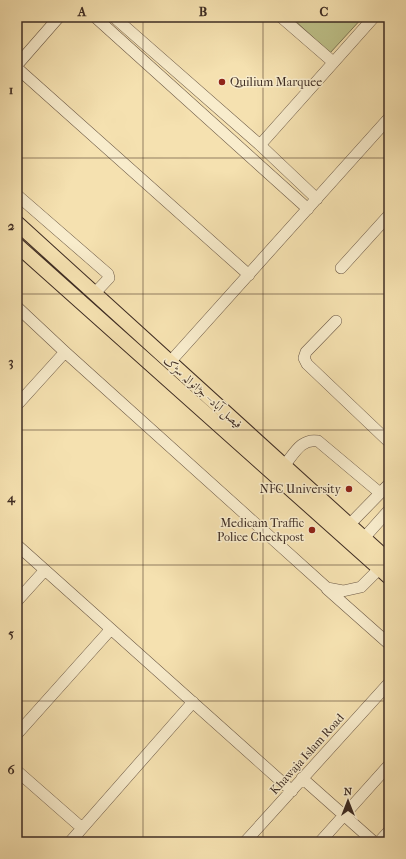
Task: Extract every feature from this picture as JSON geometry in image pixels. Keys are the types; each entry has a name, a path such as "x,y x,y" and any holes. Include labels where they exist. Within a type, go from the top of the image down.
{"main road":[{"name":"فیصل آباد– جڑانوالہ سڑک","path":"17,223 364,538 386,569"},
{"path":"17,232 43,254 71,273"},
{"name":"فیصل آباد– جڑانوالہ سڑک","path":"17,245 386,569"}],"street":[{"path":"59,17 17,66 249,275"},
{"path":"95,17 308,209"},
{"path":"114,17 260,145 317,199"},
{"path":"281,17 333,62"},
{"path":"260,145 374,17"},
{"path":"170,362 389,118"},
{"path":"17,195 108,274 109,278 94,294"},
{"path":"341,268 389,215"},
{"path":"17,307 389,644"},
{"path":"336,321 306,352 304,358 307,364 389,442"},
{"path":"17,406 65,352"},
{"path":"284,466 304,442 311,440 318,441 380,493"},
{"path":"349,524 389,484"},
{"path":"364,538 389,510"},
{"path":"17,545 292,791"},
{"path":"327,588 343,591 361,587 386,569"},
{"path":"17,602 45,570"},
{"path":"17,734 111,629"},
{"name":"Khawaja Islam Road","path":"246,842 389,683"},
{"path":"70,842 193,702"},
{"path":"320,842 389,765"},
{"path":"18,774 82,828"},
{"path":"302,778 374,842"},
{"path":"380,842 389,831"}],"green space":[{"path":"291,17 363,17 330,53"}],"place":[{"name":"Quilium Marquee","path":"222,82"},
{"name":"NFC University","path":"349,489"},
{"name":"Medicam Traffic Police Checkpost","path":"312,530"}]}
